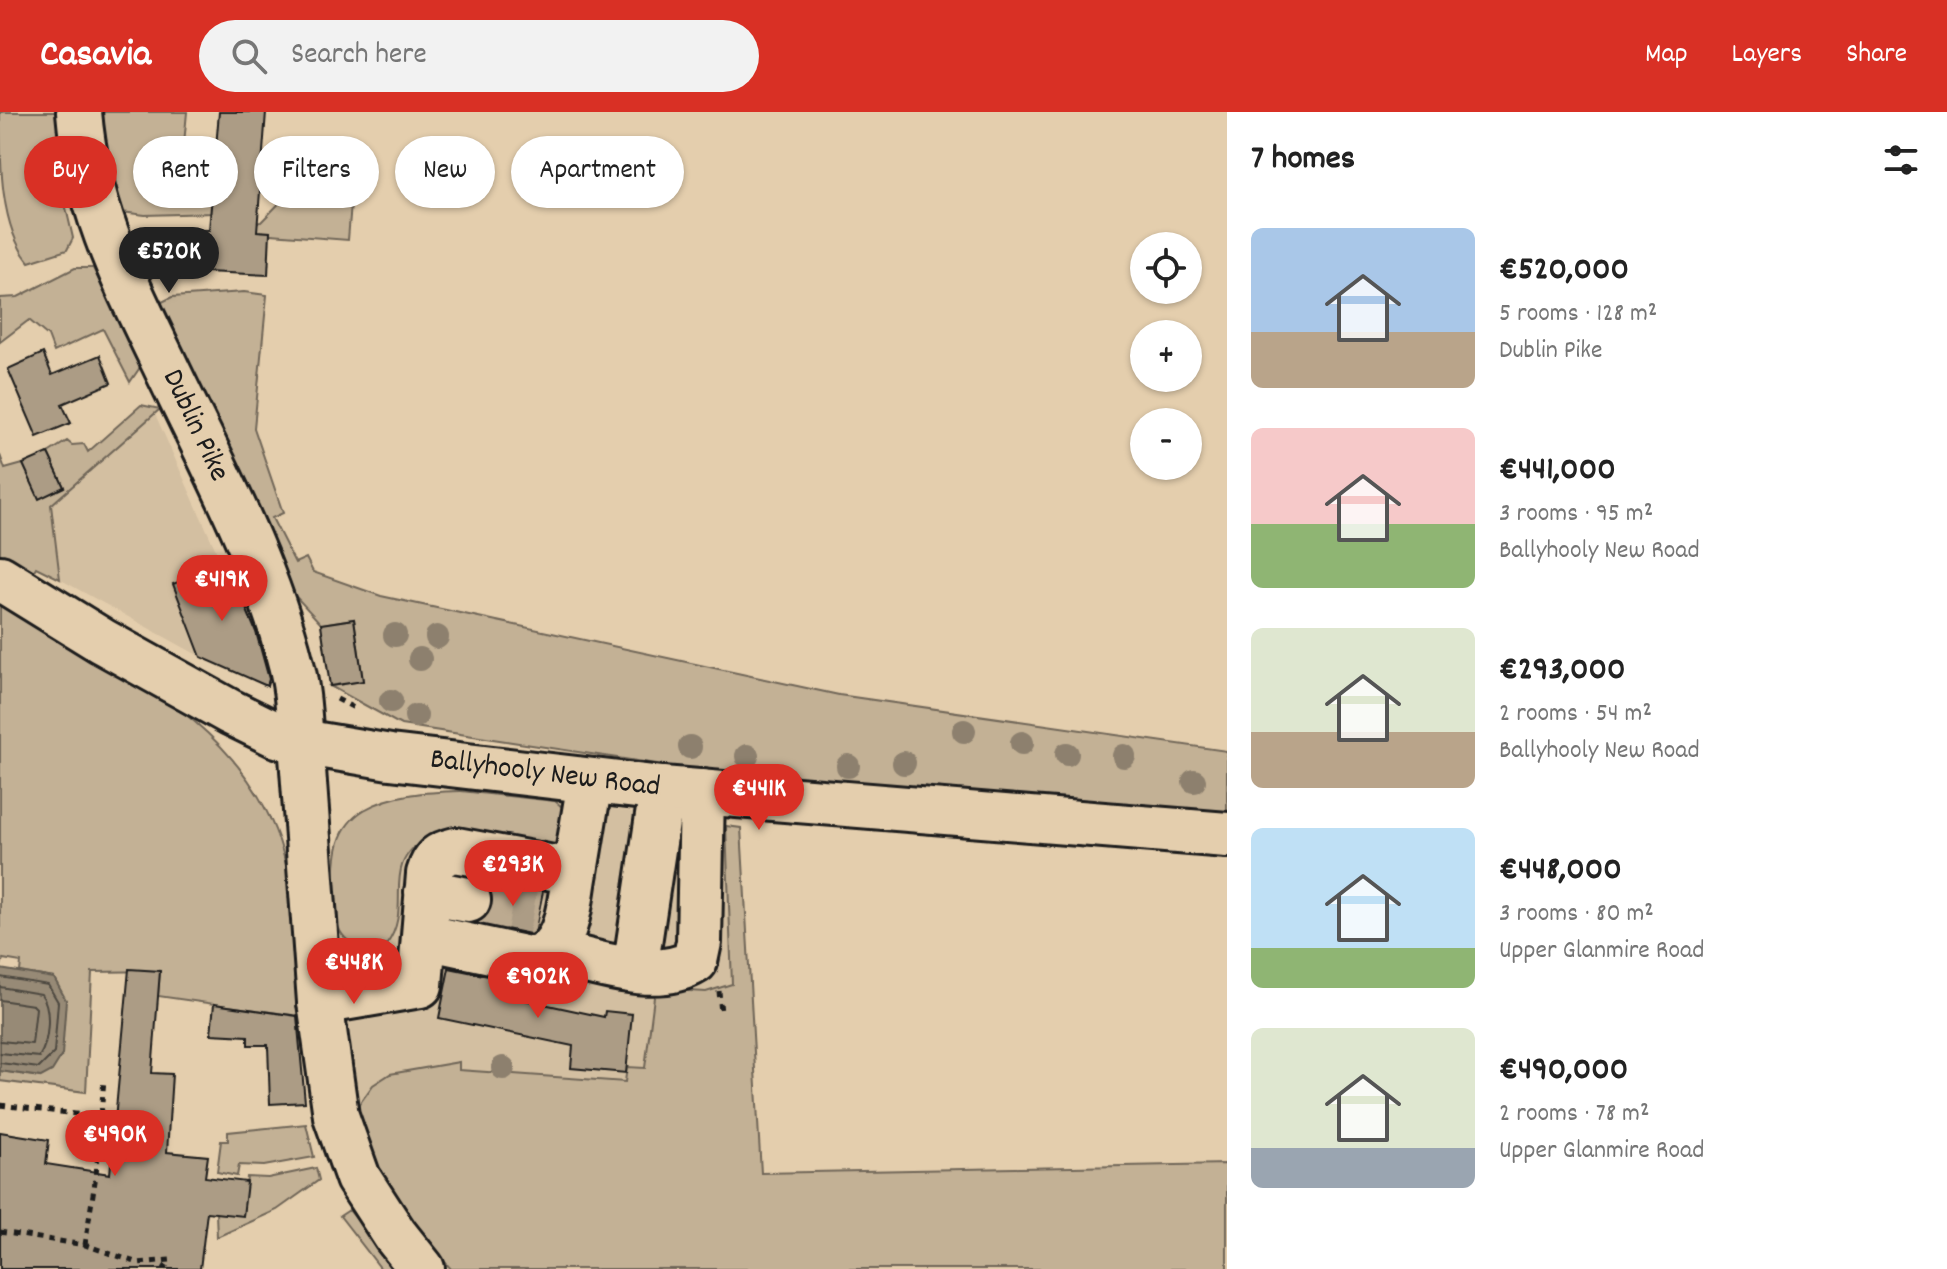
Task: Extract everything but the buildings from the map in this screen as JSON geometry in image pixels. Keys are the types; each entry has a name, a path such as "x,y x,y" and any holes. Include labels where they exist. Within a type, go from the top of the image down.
{"main road":[{"name":"Dublin Pike","path":"79,112 93,200 115,261 230,502 279,623 292,667 301,742 320,1002 336,1116 358,1178 395,1235 422,1269"},
{"name":"Ballyhooly New Road","path":"0,578 102,641 230,712 277,735 301,742 590,781 1227,835"},
{"path":"426,937 533,960 551,928 575,872 590,781"},
{"path":"635,970 682,790"},
{"path":"551,928 635,970 677,972 695,961 699,942 682,790"},
{"path":"320,1002 420,985 426,937 448,896 433,859 456,850 575,872"}],"path":[{"path":"85,1245 104,1079"},
{"path":"0,1105 102,1117 139,1130"},
{"path":"0,1232 85,1245 138,1263 170,1260 164,1269"}],"shaded area":[{"path":"0,112 58,112 59,136 24,136 24,208 66,208 73,238 67,250 29,262 19,248 7,212 0,152"},
{"path":"93,112 187,112 185,136 133,136 133,208 213,208 213,213 145,215 114,211 113,208 117,208 117,136 98,136"},
{"path":"275,208 351,208 348,240 231,231 233,224 261,222"},
{"path":"166,231 157,269 142,285 121,234"},
{"path":"75,268 93,268 141,366 130,382 103,329 54,352 48,336 29,320 0,342 0,298 18,297"},
{"path":"244,292 267,295 254,428 283,513 272,518 295,563 306,558 313,572 381,596 839,695 1227,751 1227,815 736,776 401,725 330,686 363,681 354,619 321,624 287,587 154,306 172,297"},
{"path":"141,405 160,409 51,505 60,579 36,567 32,574 0,557 0,455 5,469 23,464 39,498 64,487 48,453 67,441 72,445 84,444 88,452"},
{"path":"155,414 222,564 241,599 251,596 275,664 267,686 203,658 3,548"},
{"path":"0,604 89,652 174,705 211,737 244,773 269,816 286,865 294,921 299,1016 158,996 160,971 92,972 86,1092 0,1081 0,1071 40,1077 54,978 20,972 21,962 3,959 0,969"},
{"path":"461,791 555,801 569,813 567,847 428,837 413,848 404,860 400,873 398,915 387,944 371,947 349,941 337,925 334,901 336,854 347,825 364,810 387,800 424,793"},
{"path":"425,792 506,793 741,828 749,1016 653,1109 371,1136 356,1100 342,1014 333,905 337,844 345,827 362,811 387,799"},
{"path":"726,826 741,828 761,1173 1227,1164 1227,1269 451,1269 386,1194 359,1128 358,1106 373,1085 390,1074 459,1062 459,1070 625,1082 627,1067 645,1068 655,989 706,992 732,984"},
{"path":"306,1124 314,1157 264,1166 239,1165 237,1176 217,1172 221,1141 228,1141 228,1132"},
{"path":"316,1168 319,1180 277,1210 217,1237 216,1213 243,1215 247,1177 268,1178"},
{"path":"349,1210 396,1269 381,1269 340,1216"}],"water":[{"path":"0,969 54,978 66,1000 62,1055 52,1071 41,1077 0,1071"}],"tunnel":[{"path":"468,900 538,913"}]}
